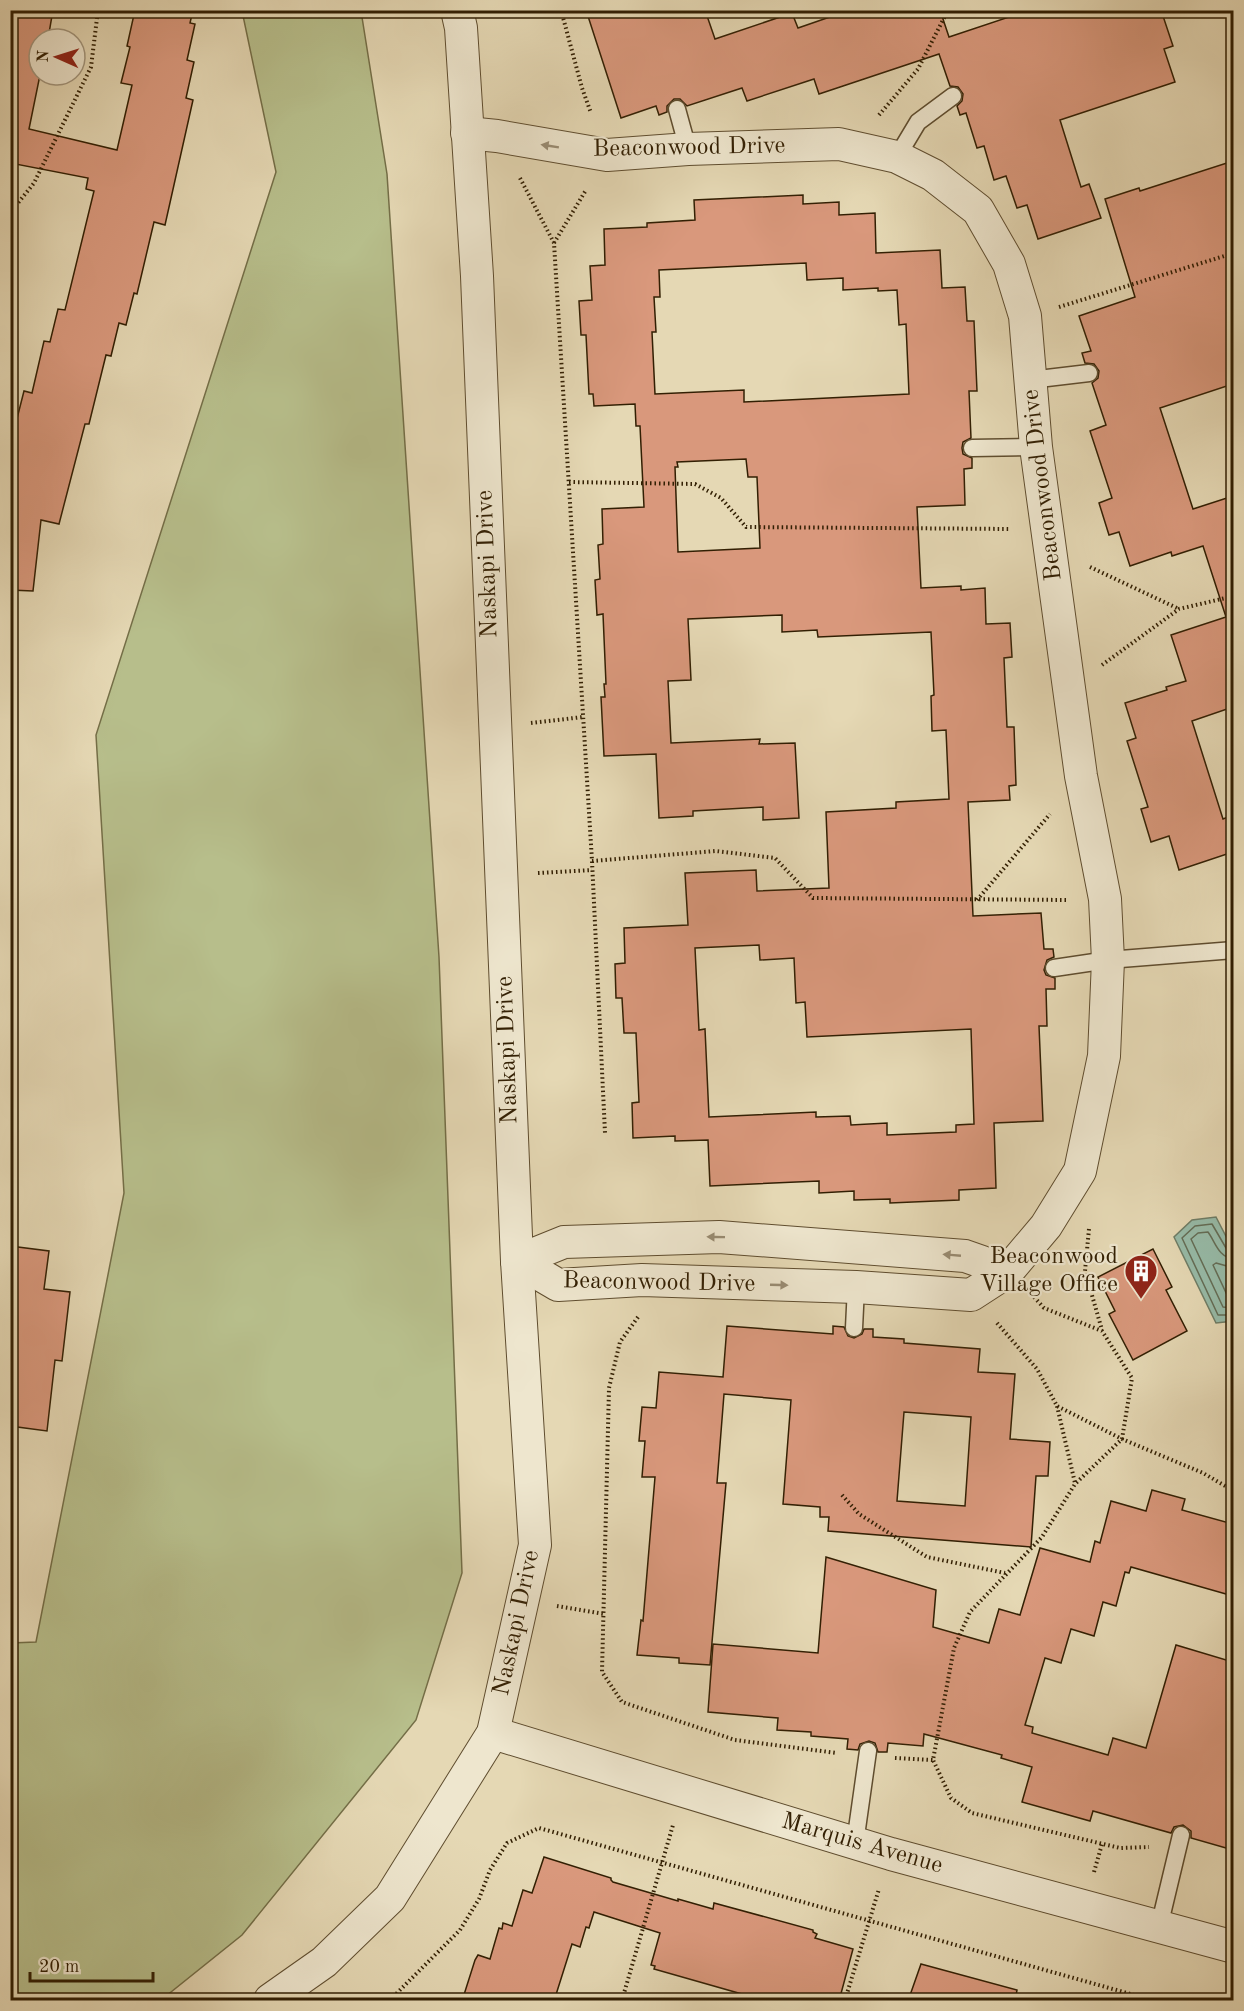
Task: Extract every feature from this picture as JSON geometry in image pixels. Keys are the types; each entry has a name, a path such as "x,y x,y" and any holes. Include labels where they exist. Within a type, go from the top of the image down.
{"street":[{"name":"Naskapi Drive","path":"270,2001 324,1962 390,1898 493,1733 535,1545 517,1261 477,276 461,28 457,10"},
{"name":"Beaconwood Drive","path":"467,133 608,155 688,149 839,144 897,157 933,175 978,210 1009,264 1025,316 1036,447 1081,776 1105,899 1108,960 1104,1056 1080,1171 1046,1226 1008,1271 971,1295 856,1287 642,1280 558,1285 517,1261"},
{"name":"Beaconwood Drive","path":"517,1261 564,1242 719,1237 965,1256 1008,1271"},
{"name":"Marquis Avenue","path":"493,1733 891,1854 1233,1947"}],"lane":[{"path":"897,157 918,122 953,96"},
{"path":"677,109 688,149"},
{"path":"1030,380 1089,373"},
{"path":"972,448 1036,447"},
{"path":"1054,968 1108,960 1233,950"},
{"path":"854,1328 856,1287"},
{"path":"855,1843 868,1754"},
{"path":"1160,1927 1180,1844"}],"path":[{"path":"10,213 34,183 91,68 98,10"},
{"path":"554,243 608,155 582,88 561,10"},
{"path":"876,118 918,69 946,10"},
{"path":"505,138 523,187 554,243 592,861 605,1133"},
{"path":"1025,316 1066,306 1233,253"},
{"path":"568,482 695,484 720,498 746,527 1010,529 1179,609"},
{"path":"1070,689 1179,609 1233,596"},
{"path":"495,728 583,717"},
{"path":"976,901 1081,776"},
{"path":"592,861 716,851 775,858 813,898 976,901 1105,899"},
{"path":"501,875 592,870"},
{"path":"1090,1225 1085,1271 1102,1331 1132,1378 1122,1439 1075,1484 1042,1537 970,1612 954,1648 933,1760 951,1798 972,1813 1120,1848 1180,1844"},
{"path":"1008,1271 1044,1308 1102,1331"},
{"path":"642,1280 647,1304 620,1342 609,1388 602,1672 622,1702 735,1740 933,1760"},
{"path":"971,1295 1037,1369 1057,1406 1075,1484"},
{"path":"1057,1406 1122,1439 1203,1473 1233,1491"},
{"path":"842,1495 859,1514 927,1557 1006,1574"},
{"path":"523,1601 604,1614"},
{"path":"622,2000 684,1791"},
{"path":"390,2001 460,1930 479,1899 490,1870 507,1843 539,1828 1152,2001"},
{"path":"845,2001 868,1920 891,1854"}],"shaded area":[{"path":"242,11 361,11 387,174 439,957 462,1573 416,1720 242,1935 161,2000 11,2000 11,1643 36,1642 124,1193 96,735 276,172"}],"water":[{"path":"1216,1217 1233,1250 1234,1321 1216,1323 1174,1237 1192,1220"}],"building":[{"path":"15,10 53,10 50,27 27,27 27,87 38,87 29,129 117,150 132,85 121,83 130,47 127,46 135,10 193,10 190,23 195,24 187,60 194,62 186,98 193,100 165,225 154,222 137,294 134,293 126,325 119,323 111,356 106,355 89,424 85,424 59,524 41,520 33,591 10,590 10,446 24,391 32,393 44,341 50,342 58,309 65,310 94,191 86,189 88,178 10,163 10,24 13,25"},
{"path":"586,10 705,10 715,39 792,13 798,28 850,10 940,10 949,37 1030,10 1161,10 1173,46 1164,49 1175,82 1060,120 1081,187 1089,184 1101,218 1038,239 1027,205 1017,208 1006,176 994,180 984,146 977,148 966,113 960,115 957,106 962,101 963,94 958,87 950,86 939,54 819,94 814,79 747,101 742,88 687,106 680,99 674,99 667,106 667,112 659,115 656,106 621,118"},
{"path":"1233,161 1233,384 1160,408 1193,509 1233,496 1233,707 1192,721 1223,819 1233,815 1233,852 1179,870 1169,836 1151,842 1141,809 1148,807 1127,741 1136,738 1125,703 1167,690 1166,687 1186,681 1171,635 1226,617 1203,546 1172,556 1171,552 1130,566 1119,532 1109,535 1099,503 1112,498 1090,431 1106,425 1092,383 1098,378 1099,371 1094,364 1085,363 1082,353 1091,351 1079,316 1135,297 1105,199 1139,188 1140,191"},
{"path":"803,195 803,204 839,202 839,215 875,213 876,253 940,250 942,288 965,287 967,321 974,321 977,391 969,391 971,438 963,442 962,448 963,454 972,458 972,468 964,469 965,505 917,507 921,588 961,586 961,590 985,588 986,624 1010,623 1012,657 1004,658 1007,727 1014,727 1016,785 1009,786 1010,800 968,802 973,916 1041,913 1044,949 1053,949 1054,957 1047,960 1044,970 1046,975 1055,978 1055,989 1046,989 1047,1026 1039,1026 1043,1121 994,1123 996,1188 959,1190 959,1200 890,1203 890,1199 854,1200 854,1191 819,1193 819,1181 710,1186 708,1140 675,1141 675,1136 633,1138 632,1103 639,1102 636,1033 624,1033 622,998 616,998 615,964 625,963 624,928 688,925 685,873 756,870 757,891 829,888 826,812 896,808 896,802 949,799 946,730 932,731 931,696 934,695 931,632 818,637 817,630 782,632 782,615 688,619 691,680 668,681 671,743 760,739 759,744 795,743 799,818 763,820 763,807 693,811 693,816 659,818 656,754 604,756 601,697 605,697 604,684 606,684 603,614 597,615 595,580 600,579 598,545 603,544 602,509 644,507 640,426 636,426 635,404 594,406 593,394 589,394 586,335 581,335 579,301 592,300 590,266 605,265 604,229 647,227 647,223 695,220 694,200","holes":["806,263 807,280 843,278 843,290 878,288 878,291 897,290 899,325 906,324 909,394 744,402 744,390 655,394 652,332 656,332 654,297 660,297 659,270","746,459 748,477 757,477 760,548 678,552 675,467 678,467 677,462","759,945 760,960 794,958 796,1003 805,1002 807,1037 971,1029 974,1124 956,1125 956,1132 887,1135 887,1123 851,1125 850,1116 816,1117 816,1112 709,1117 705,1029 699,1030 695,948"]},
{"path":"10,1246 49,1251 44,1289 70,1292 62,1361 55,1360 47,1431 10,1426"},
{"name":"Beaconwood Village Office","path":"1153,1249 1172,1287 1166,1290 1187,1331 1133,1360 1109,1314 1115,1311 1098,1277"},
{"path":"727,1326 833,1334 833,1326 844,1327 848,1336 854,1338 862,1334 864,1329 873,1329 873,1337 904,1339 904,1343 980,1349 978,1372 1015,1374 1010,1439 1050,1442 1048,1476 1036,1476 1031,1547 828,1531 829,1517 820,1517 820,1507 783,1504 791,1400 724,1394 717,1483 726,1483 710,1665 679,1663 679,1658 637,1655 641,1620 643,1621 655,1477 642,1477 645,1441 639,1441 642,1407 656,1408 659,1372 723,1377","holes":["904,1412 971,1417 965,1506 897,1501"]},
{"path":"1152,1490 1185,1499 1182,1510 1233,1524 1233,1596 1131,1567 1129,1573 1125,1572 1116,1606 1103,1602 1094,1636 1071,1629 1061,1663 1045,1658 1025,1725 1033,1727 1032,1733 1108,1755 1113,1738 1146,1748 1176,1645 1233,1662 1233,1850 1191,1838 1191,1831 1183,1825 1174,1827 1171,1833 1093,1811 1090,1821 1022,1802 1032,1767 1001,1758 1002,1755 924,1734 923,1746 888,1743 887,1752 878,1752 875,1743 869,1741 860,1744 858,1750 847,1749 848,1739 811,1736 811,1732 777,1730 778,1718 708,1712 713,1644 818,1653 826,1557 936,1590 933,1627 989,1643 999,1609 1020,1615 1040,1548 1090,1562 1095,1541 1100,1543 1111,1501 1146,1511"},
{"path":"544,1857 611,1878 613,1882 678,1901 678,1899 713,1909 714,1903 813,1930 817,1934 815,1938 853,1949 839,2001 775,2001 757,1995 756,1998 654,1969 655,1966 651,1965 660,1933 594,1912 589,1928 586,1927 580,1947 572,1944 554,2001 462,2001 475,1960 478,1955 490,1959 499,1928 502,1929 503,1923 512,1926 523,1890 532,1893"},
{"path":"921,1964 1017,1990 1015,2001 908,2001"}],"place":[{"name":"Beaconwood Village Office","path":"1141,1300"}]}
